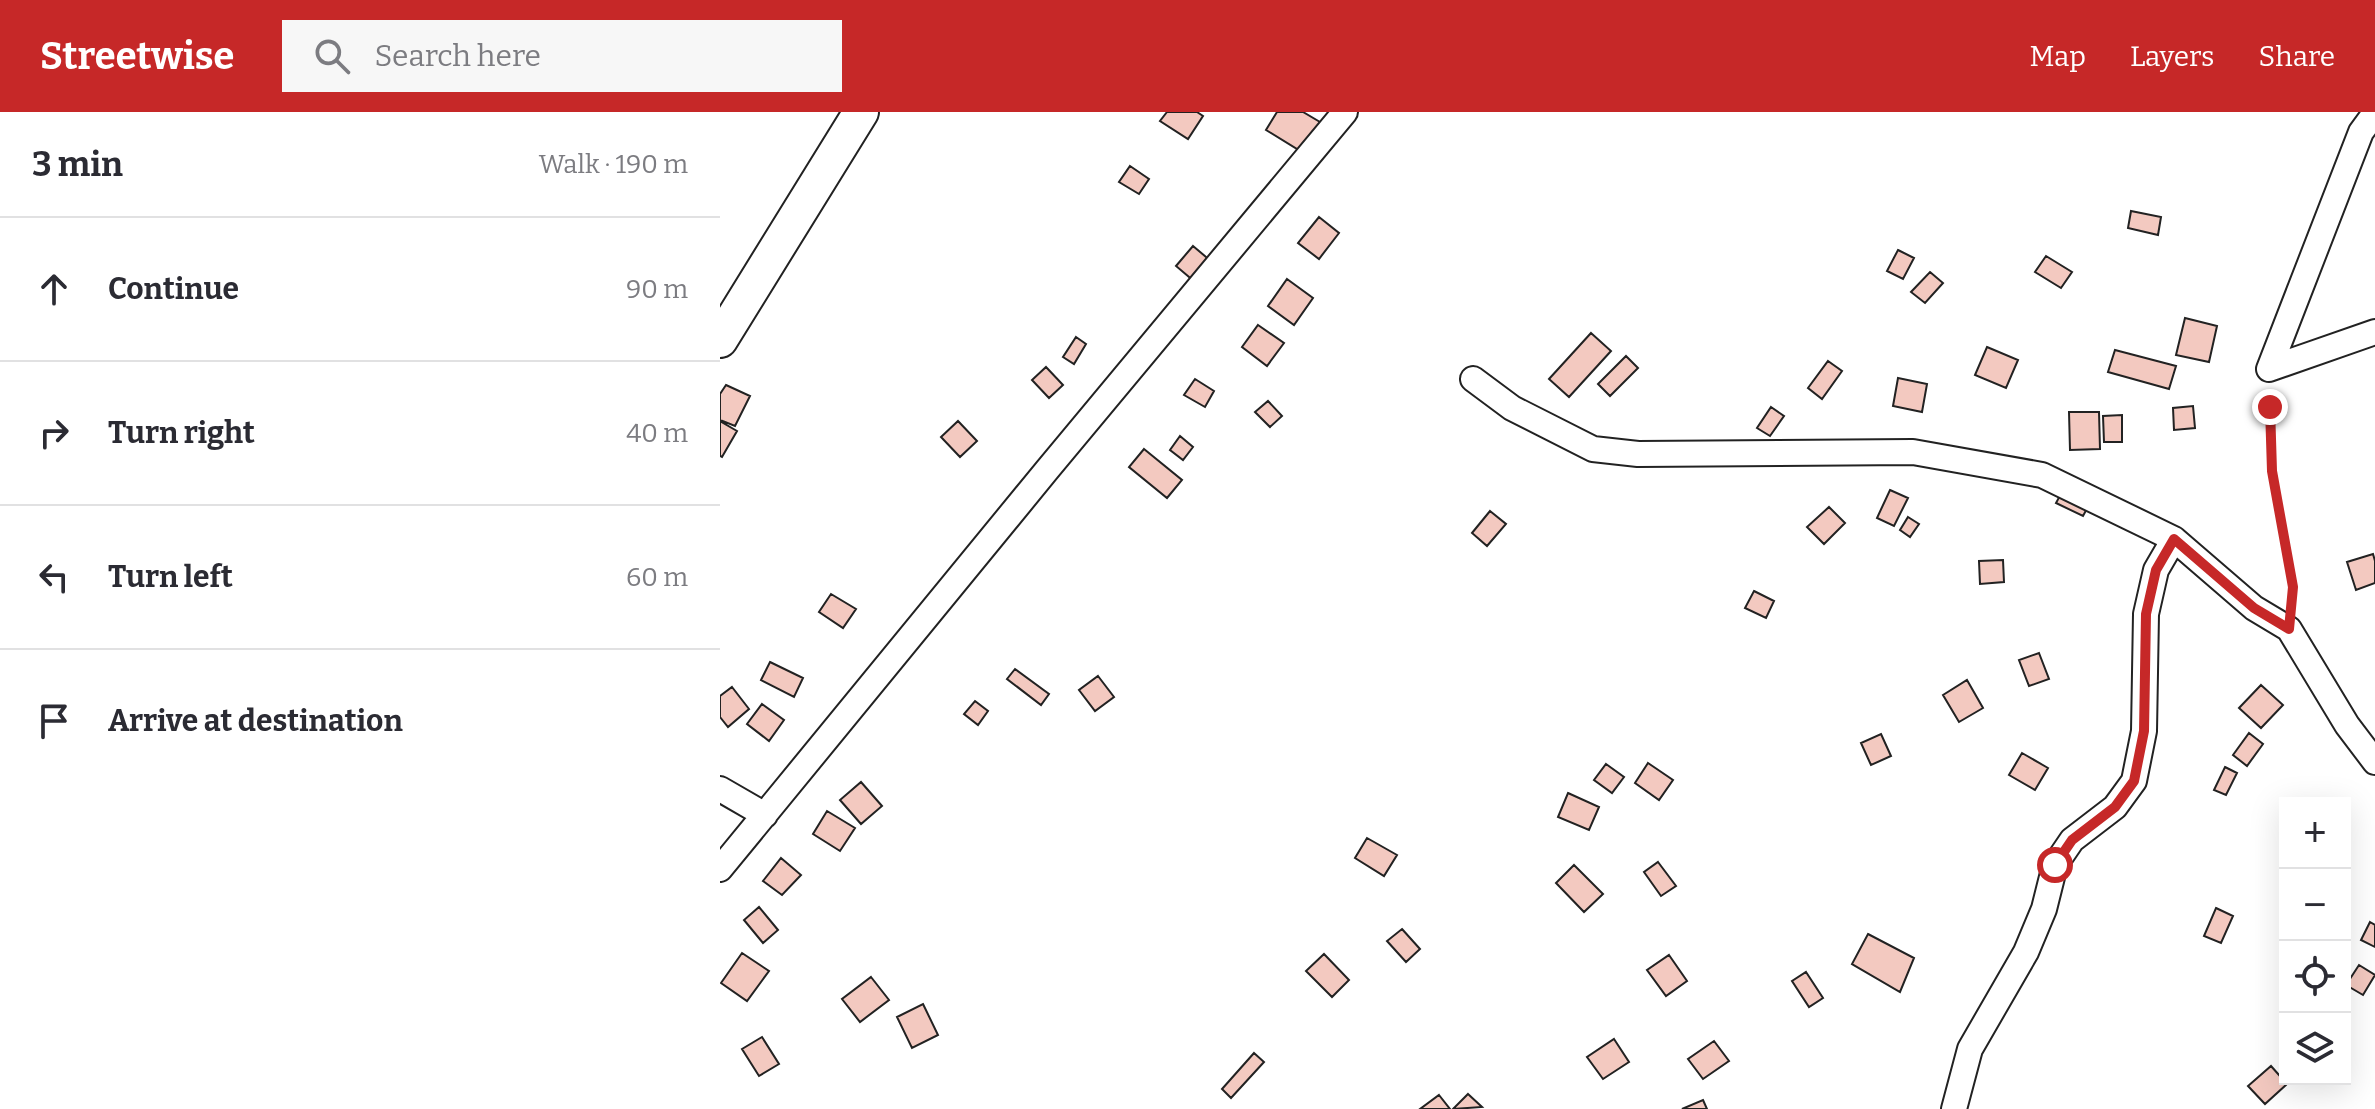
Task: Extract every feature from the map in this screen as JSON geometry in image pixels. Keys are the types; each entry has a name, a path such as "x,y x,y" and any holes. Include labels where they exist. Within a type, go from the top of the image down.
{"main road":[{"path":"720,340 861,112"}],"street":[{"path":"720,869 1345,112"},
{"path":"2269,369 2361,132 2375,113"},
{"path":"2269,369 2375,332"},
{"path":"1473,379 1512,408 1593,449 1638,454 1913,452 2042,475 2174,539 2254,608 2289,629 2347,725 2375,762"},
{"path":"1954,1109 1970,1049 2026,952 2044,909 2055,865 2072,840 2115,807 2134,781 2144,731 2146,614 2156,570 2174,539"},
{"path":"720,789 765,815"}],"path":[{"path":"2269,369 2272,471 2293,587 2289,629"}],"building":[{"path":"1167,112 1197,112 1203,116 1188,139 1160,121"},
{"path":"1277,112 1303,112 1320,122 1302,152 1266,130"},
{"path":"1130,166 1149,179 1139,194 1119,182"},
{"path":"2131,211 2161,217 2158,235 2128,228"},
{"path":"1319,217 1339,233 1319,259 1298,243"},
{"path":"1193,246 1212,262 1195,282 1176,266"},
{"path":"1898,250 1914,258 1903,279 1887,271"},
{"path":"2046,256 2072,272 2061,288 2035,272"},
{"path":"1930,272 1943,283 1925,303 1911,292"},
{"path":"1287,279 1313,298 1294,325 1268,306"},
{"path":"2185,318 2217,326 2209,362 2176,355"},
{"path":"1258,325 1284,343 1267,366 1242,347"},
{"path":"1591,333 1611,351 1569,397 1549,379"},
{"path":"1076,337 1086,344 1074,364 1063,357"},
{"path":"1987,347 2018,360 2006,388 1975,375"},
{"path":"2115,350 2176,366 2169,389 2108,372"},
{"path":"1626,356 1638,368 1610,396 1598,384"},
{"path":"1828,361 1842,371 1822,399 1808,388"},
{"path":"1046,367 1063,385 1049,398 1032,380"},
{"path":"1898,378 1927,384 1922,412 1893,406"},
{"path":"1195,379 1214,391 1205,407 1184,395"},
{"path":"726,385 750,396 735,426 720,420 720,394"},
{"path":"1268,401 1282,416 1270,427 1255,412"},
{"path":"2193,406 2195,428 2174,430 2173,408"},
{"path":"1771,407 1784,416 1770,436 1757,428"},
{"path":"2069,412 2099,412 2100,449 2070,450"},
{"path":"2122,415 2122,442 2104,442 2103,416"},
{"path":"720,421 737,431 722,457 720,456"},
{"path":"958,421 977,441 960,457 941,437"},
{"path":"1180,436 1193,447 1183,460 1170,450"},
{"path":"1144,449 1182,480 1167,498 1129,467"},
{"path":"1890,490 1908,498 1894,526 1877,518"},
{"path":"2063,490 2090,503 2083,516 2056,503"},
{"path":"1829,507 1845,523 1824,544 1807,527"},
{"path":"1490,511 1506,524 1487,546 1472,533"},
{"path":"1908,517 1919,524 1910,537 1900,530"},
{"path":"2373,554 2375,583 2356,590 2347,562"},
{"path":"2003,560 2004,582 1980,584 1979,561"},
{"path":"1754,591 1774,601 1766,618 1745,608"},
{"path":"831,594 856,609 843,628 819,612"},
{"path":"2039,653 2049,679 2029,686 2019,660"},
{"path":"770,662 803,678 794,697 761,680"},
{"path":"1015,669 1049,694 1041,705 1007,679"},
{"path":"1098,676 1114,697 1095,711 1079,690"},
{"path":"1967,680 1983,708 1959,722 1943,695"},
{"path":"2261,685 2283,705 2261,728 2239,708"},
{"path":"732,687 749,709 728,727 720,717 720,696"},
{"path":"975,701 988,711 978,725 964,714"},
{"path":"762,704 784,720 769,741 747,724"},
{"path":"2249,733 2263,744 2247,766 2233,755"},
{"path":"1881,734 1891,756 1871,765 1861,743"},
{"path":"2022,753 2048,768 2035,790 2009,775"},
{"path":"1648,763 1673,780 1659,800 1635,783"},
{"path":"1606,764 1624,777 1612,793 1594,780"},
{"path":"2225,767 2237,773 2226,795 2214,790"},
{"path":"861,782 882,806 861,824 840,800"},
{"path":"1568,793 1599,807 1589,830 1558,817"},
{"path":"827,811 855,828 840,851 813,834"},
{"path":"1367,838 1397,855 1384,876 1355,858"},
{"path":"781,858 801,875 782,895 763,881"},
{"path":"1658,862 1676,886 1661,896 1644,872"},
{"path":"1574,865 1603,894 1584,912 1556,883"},
{"path":"759,907 778,930 763,943 744,920"},
{"path":"2216,908 2233,916 2221,943 2204,936"},
{"path":"2370,922 2375,925 2375,947 2361,940"},
{"path":"1402,929 1420,949 1406,962 1387,941"},
{"path":"1868,934 1914,958 1900,992 1852,964"},
{"path":"742,953 769,971 747,1001 721,983"},
{"path":"1324,954 1349,980 1332,997 1306,971"},
{"path":"1669,955 1687,981 1666,996 1647,970"},
{"path":"2359,965 2375,975 2363,995 2351,988 2351,977"},
{"path":"1806,972 1823,998 1809,1007 1792,981"},
{"path":"871,977 889,1000 860,1022 842,999"},
{"path":"923,1004 938,1035 912,1048 897,1017"},
{"path":"762,1037 779,1064 759,1076 742,1049"},
{"path":"1614,1039 1629,1062 1603,1079 1587,1057"},
{"path":"1714,1041 1729,1061 1703,1079 1688,1059"},
{"path":"1254,1053 1264,1062 1231,1098 1222,1089"},
{"path":"2271,1066 2279,1075 2279,1085 2286,1085 2265,1104 2248,1086"},
{"path":"1468,1094 1482,1107 1453,1109"},
{"path":"1439,1095 1450,1109 1420,1109"},
{"path":"1703,1100 1707,1109 1682,1109"}],"route":[{"path":"2055,865 2072,840 2115,807 2134,781 2144,731 2146,614 2156,570 2174,539 2254,608 2289,629 2293,587 2272,471 2270,407"}]}
